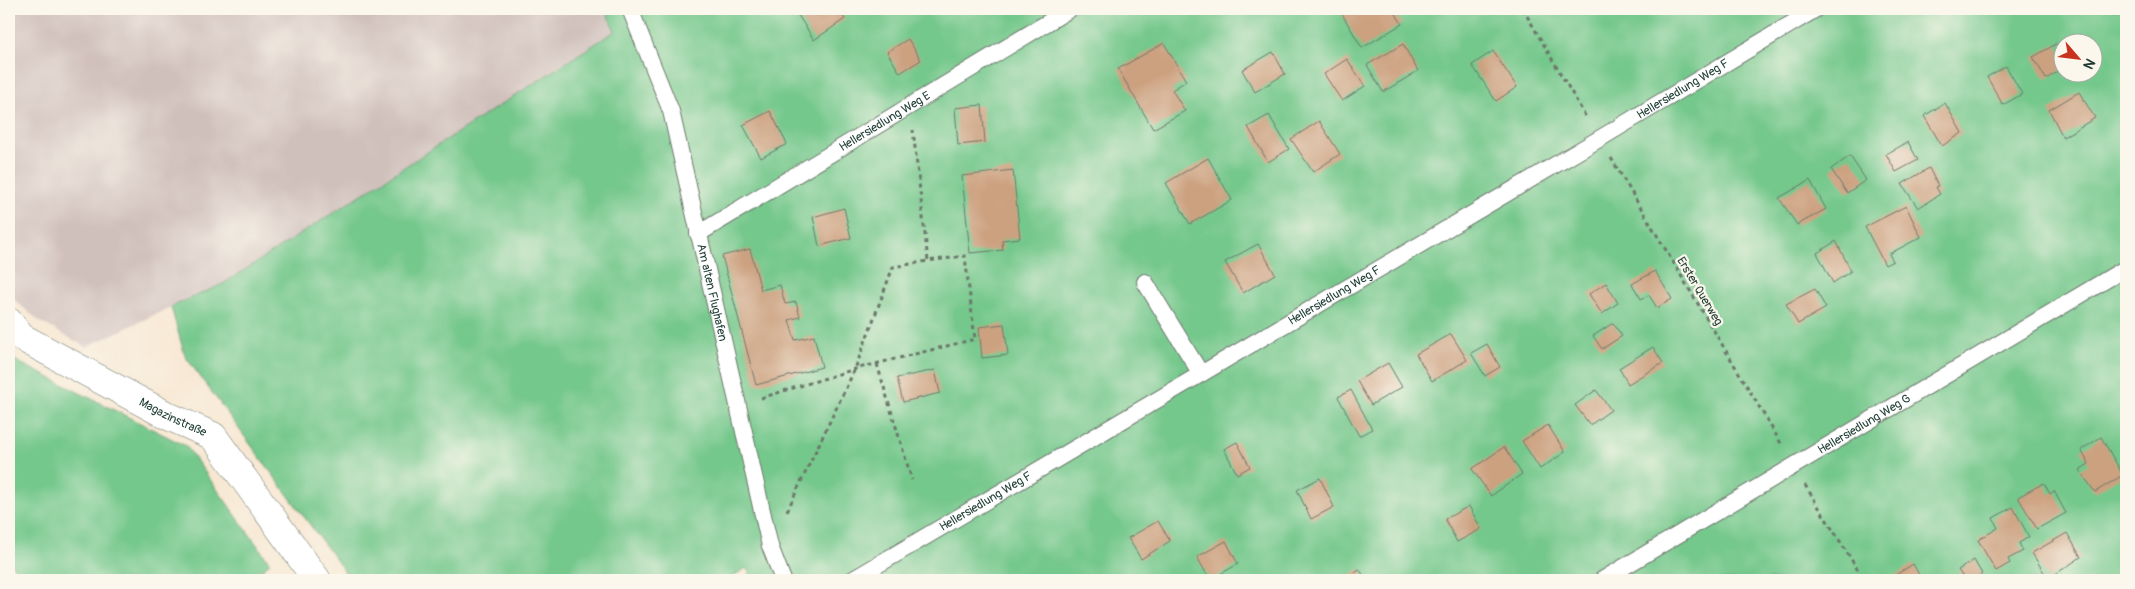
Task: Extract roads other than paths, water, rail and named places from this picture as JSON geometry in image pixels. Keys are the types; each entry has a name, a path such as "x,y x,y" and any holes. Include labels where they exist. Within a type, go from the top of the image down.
{"street":[{"name":"Magazinstraße","path":"9,322 21,337 53,355 168,416 213,436 317,580"}],"lane":[{"name":"Am alten Flughafen","path":"630,9 671,111 770,546 783,580"},
{"name":"Hellersiedlung Weg E","path":"698,234 1070,9"},
{"name":"Hellersiedlung Weg F","path":"852,580 1816,9"},
{"name":"Hellersiedlung Weg G","path":"1602,580 2126,268"},
{"path":"1145,282 1202,374"}]}
